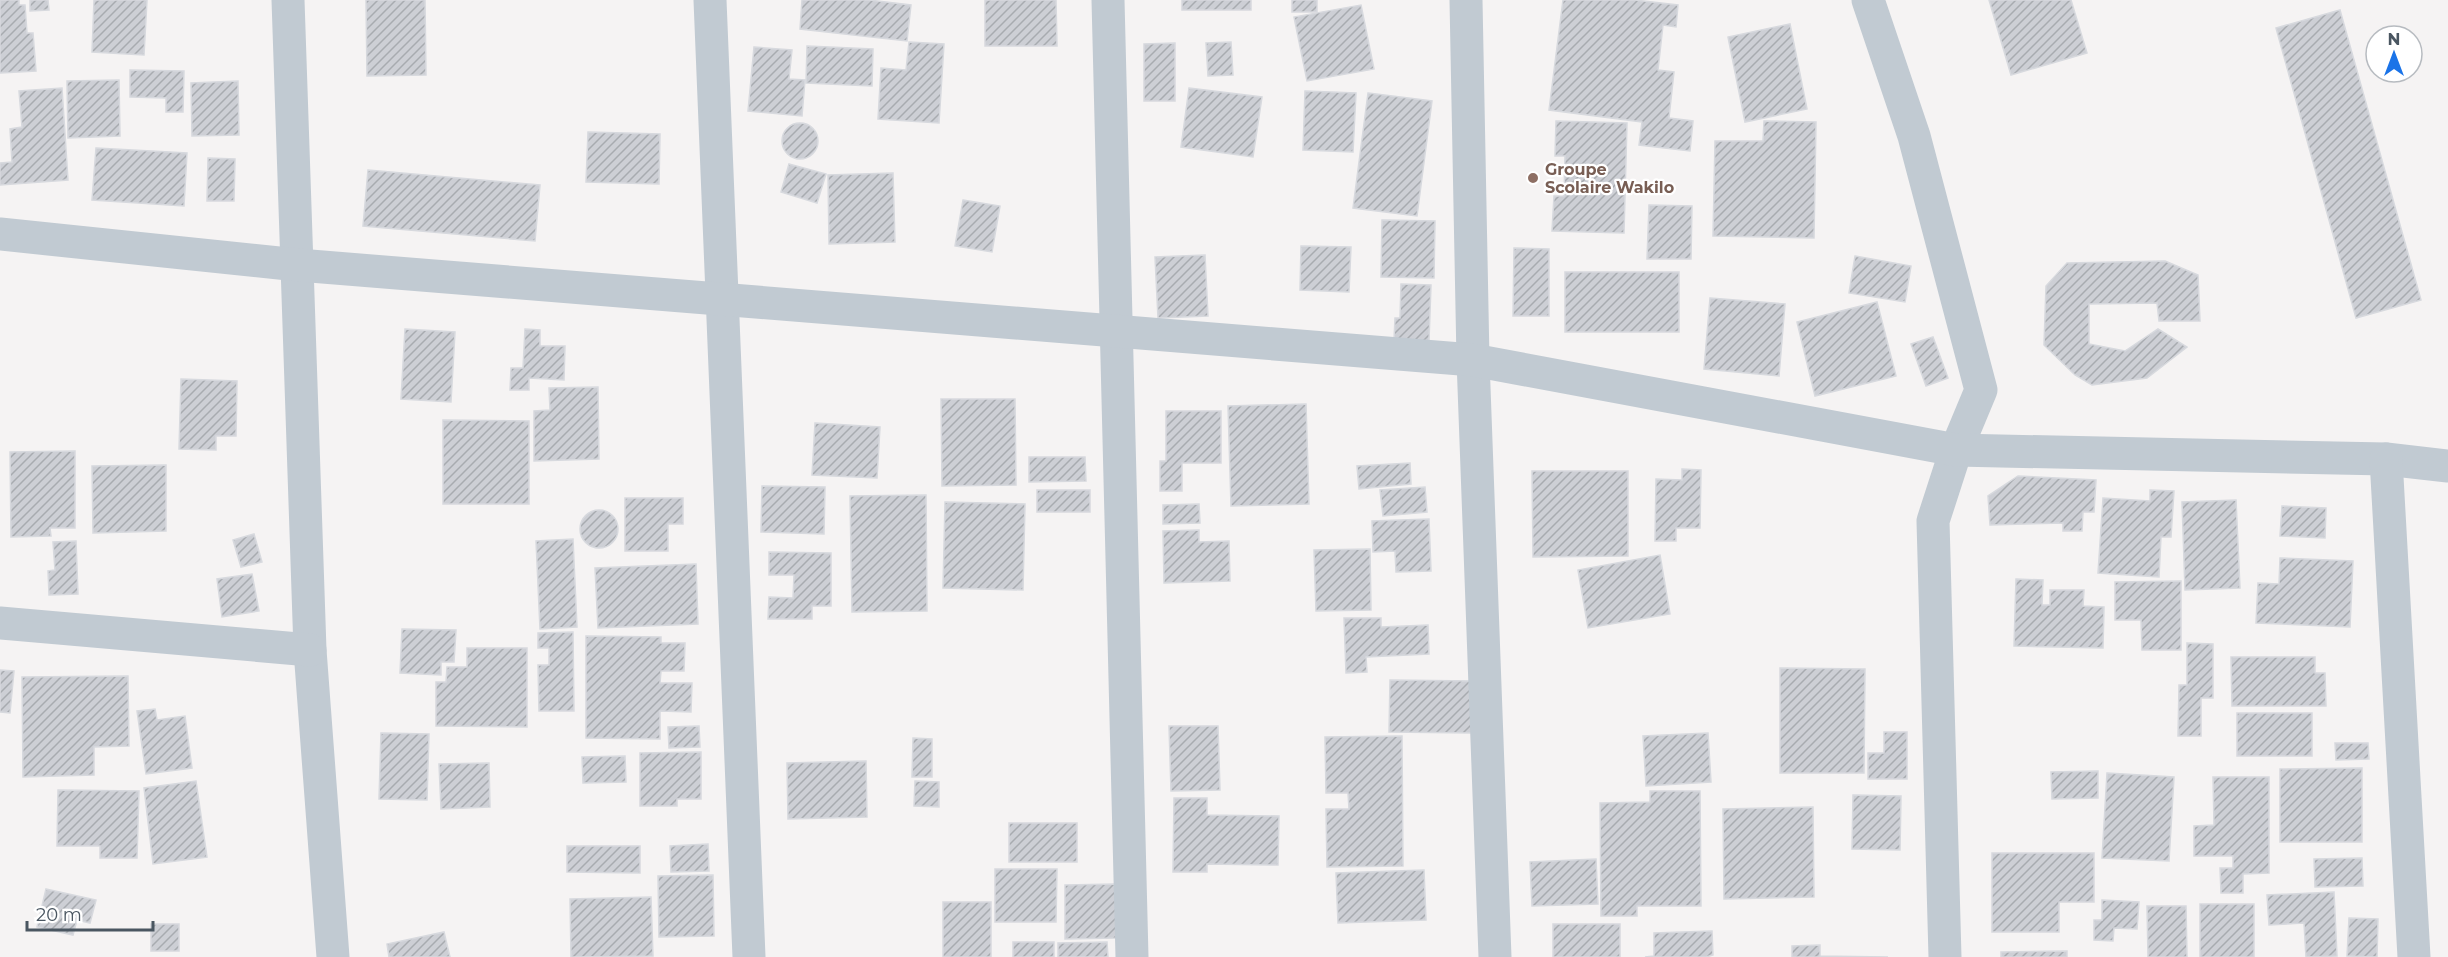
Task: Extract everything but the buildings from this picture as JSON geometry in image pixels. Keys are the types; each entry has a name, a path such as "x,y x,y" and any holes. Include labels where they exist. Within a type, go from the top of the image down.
{"street":[{"path":"288,0 310,650 333,957"},
{"path":"710,0 724,300 748,957"},
{"path":"1108,0 1132,957"},
{"path":"1467,0 1473,360 1495,957"},
{"path":"1868,0 1914,136 1981,390 1956,450 1933,521 1945,957"},
{"path":"0,234 298,266 1473,360 1956,450 2386,459 2448,466"},
{"path":"2386,459 2414,957"},
{"path":"0,623 310,650"}],"place":[{"name":"Groupe Scolaire Wakilo","path":"1533,178"}]}
